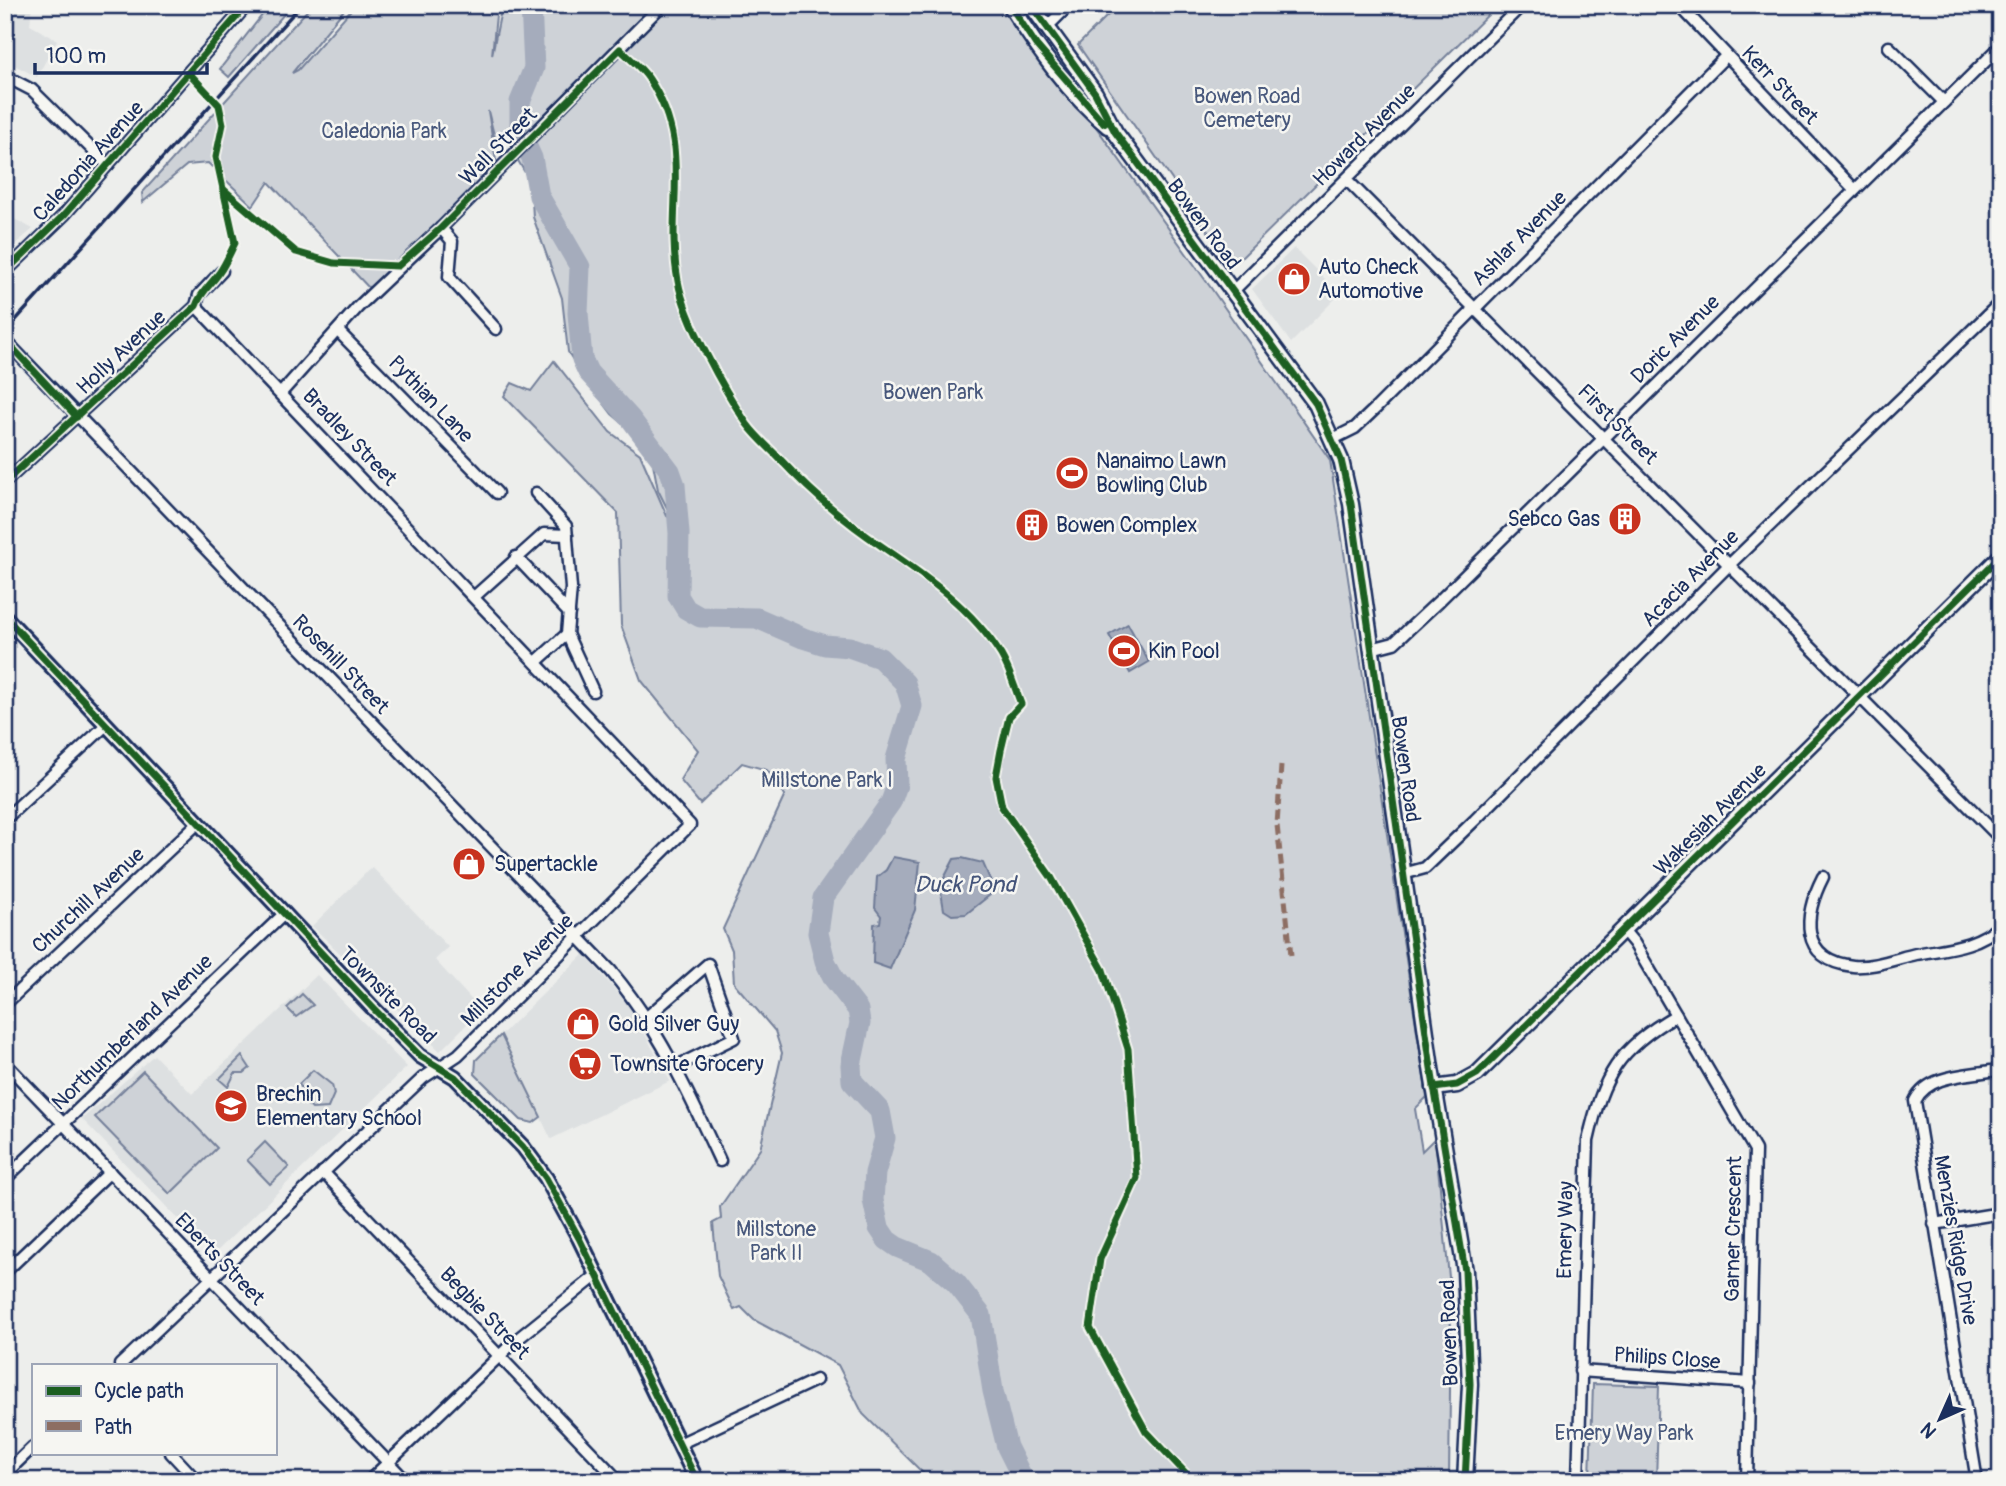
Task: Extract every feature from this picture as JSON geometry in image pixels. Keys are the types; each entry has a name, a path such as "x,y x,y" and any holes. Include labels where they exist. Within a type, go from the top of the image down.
{"main road":[{"name":"Bowen Road","path":"1010,5 1035,45 1095,115 1115,132"},
{"name":"Bowen Road","path":"1031,5 1095,93 1115,132 1316,404 1333,439 1351,504 1434,1088 1465,1271 1470,1384 1465,1481"},
{"name":"Wakesiah Avenue","path":"1434,1088 1457,1085 1477,1074 2001,556"}],"street":[{"name":"Caledonia Avenue","path":"5,272 45,235 247,5"},
{"name":"Wall Street","path":"281,393 398,266 441,228 662,5"},
{"path":"1046,28 1069,5"},
{"name":"Howard Avenue","path":"1233,291 1522,5"},
{"name":"Kerr Street","path":"1684,6 1726,56 1854,189"},
{"name":"Doric Avenue","path":"1371,649 1397,640 2001,46"},
{"path":"1889,47 1944,102"},
{"name":"Ashlar Avenue","path":"1333,439 1355,428 1477,309 1726,56"},
{"path":"5,76 32,90 108,165"},
{"name":"First Street","path":"1347,180 2001,839"},
{"path":"441,228 452,241 449,277 496,329"},
{"name":"Holly Avenue","path":"5,482 196,306 200,295 222,271"},
{"name":"Acacia Avenue","path":"1404,874 1425,868 1730,564 2001,302"},
{"name":"Bradley Street","path":"196,306 475,596 690,825"},
{"name":"Pythian Lane","path":"338,331 497,494"},
{"name":"Rosehill Street","path":"5,340 618,979 647,1017 675,1067 720,1161"},
{"path":"536,493 563,522 567,535 571,588 567,635 593,691"},
{"path":"475,596 544,534 567,535"},
{"path":"516,557 569,613"},
{"name":"Townsite Road","path":"5,618 420,1056 455,1077 532,1158 556,1194 696,1481"},
{"path":"536,662 567,635"},
{"path":"5,819 105,726"},
{"name":"Churchill Avenue","path":"5,1004 198,823"},
{"name":"Millstone Avenue","path":"121,1364 323,1172 439,1067 458,1055 690,825"},
{"path":"1823,877 1807,913 1807,928 1826,956 1838,963 1856,967 1961,947 1979,941 2001,925"},
{"name":"Northumberland Avenue","path":"5,1179 285,913"},
{"name":"Garner Crescent","path":"1624,931 1634,943 1755,1150 1746,1481"},
{"path":"647,1017 708,964 734,1038 675,1067"},
{"name":"Emery Way","path":"1578,1481 1586,1166 1594,1115 1603,1091 1624,1054 1639,1038 1676,1015"},
{"name":"Eberts Street","path":"5,1063 406,1481"},
{"name":"Menzies Ridge Drive","path":"1977,1481 1915,1101 1923,1088 1938,1080 2001,1069"},
{"path":"5,1272 110,1172"},
{"name":"Begbie Street","path":"323,1172 619,1481"},
{"path":"1934,1224 2001,1213"},
{"path":"369,1481 500,1356 560,1302 597,1275"},
{"name":"Philips Close","path":"1580,1371 1750,1383"},
{"path":"678,1444 816,1380"},
{"path":"5,1474 32,1448"},
{"path":"171,1454 197,1481"}],"shaded area":[{"path":"5,5 32,5 30,25 57,40 37,77 5,60"},
{"path":"5,214 33,229 5,253"},
{"path":"1294,248 1340,294 1291,343 1252,289"},
{"path":"372,867 448,947 435,960 481,1010 440,1051 312,926"},
{"path":"584,954 631,1008 670,1081 551,1139 501,1035"},
{"name":"Brechin Elementary School","path":"317,975 407,1067 213,1255 82,1119 154,1055 192,1094"}],"green space":[{"path":"270,5 292,5 229,77 220,69"},
{"name":"Bowen Park","path":"312,5 348,5 292,73 298,70 355,5 497,5 492,55 502,5 1009,5 1330,460 1427,1097 1415,1109 1422,1151 1435,1138 1451,1297 1449,1481 931,1481 863,1414 838,1365 754,1320 741,1307 734,1310 718,1276 713,1223 721,1219 720,1207 760,1149 782,1053 775,1031 734,983 732,950 723,929 785,795 767,770 742,763 700,804 680,780 698,750 641,680 621,625 618,513 504,396 512,383 531,391 554,361 610,432 640,454 667,516 673,520 658,490 652,458 641,439 612,414 568,352 562,298 533,217 531,183 513,152 509,134 497,147 488,111 497,167 370,289 269,182 253,206 208,163 187,165 143,202 142,193"},
{"name":"Bowen Road Cemetery","path":"1118,5 1498,5 1239,260 1228,260 1078,45"},
{"path":"302,994 313,1005 296,1017 287,1008"},
{"path":"501,1035 541,1117 533,1123 521,1120 475,1074 476,1060"},
{"path":"242,1056 250,1068 244,1073 235,1073 228,1087 219,1079"},
{"path":"313,1070 332,1085 334,1094 328,1108 312,1109 301,1098 305,1094 299,1084"},
{"path":"143,1071 217,1148 170,1194 95,1117"},
{"path":"265,1142 289,1167 270,1184 247,1160"},
{"name":"Emery Way Park","path":"1593,1384 1659,1386 1656,1481 1590,1479"}],"water":[{"path":"1128,624 1149,662 1130,673 1109,635"},
{"path":"893,857 920,862 915,910 890,969 873,963 874,924 880,923 881,916 875,908 877,877 886,870"},
{"name":"Duck Pond","path":"954,859 983,863 992,884 990,895 966,914 952,915 944,910 940,886"}],"waterway":[{"path":"531,5 534,68 520,102 520,132 532,158 539,196 580,267 578,313 582,359 588,372 630,418 670,471 675,485 679,533 678,596 686,609 700,617 757,618 803,638 825,645 849,647 880,658 905,683 912,706 896,759 897,785 891,802 823,898 818,933 825,961 834,979 858,1010 860,1023 851,1065 852,1081 880,1111 885,1138 875,1173 873,1200 879,1228 887,1240 897,1247 931,1261 956,1283 981,1315 993,1391 1007,1447 1024,1481"}],"railway":[{"path":"5,332 301,5"}],"marked path":[{"path":"1281,766 1277,825 1291,955"}],"cycle path":[{"path":"5,272 65,214 247,5"},
{"path":"1010,5 1036,45 1104,123"},
{"path":"1031,5 1095,93 1115,132 1316,404 1341,460 1351,504 1431,1068 1465,1271 1470,1384 1465,1481"},
{"path":"223,189 296,252 334,263 398,266 441,228 620,49 646,75 663,104 671,129 676,178 675,254 682,297 706,354 738,410 757,436 820,498 957,603 988,636 1010,673 1021,704 1009,717 996,777 1002,807 1051,877 1103,970 1128,1049 1137,1178 1100,1259 1090,1328 1146,1431 1193,1481"},
{"path":"5,482 196,306 203,292 221,270 235,243 216,157 223,124 219,105 189,73"},
{"path":"5,340 77,417"},
{"path":"1434,1088 1457,1085 1477,1074 2001,556"},
{"path":"5,617 372,1007 420,1056 455,1077 523,1147 546,1178 579,1238 697,1481"}],"place":[{"name":"Auto Check Automotive","path":"1294,279"},
{"name":"Nanaimo Lawn Bowling Club","path":"1072,473"},
{"name":"Sebco Gas","path":"1625,519"},
{"name":"Bowen Complex","path":"1032,525"},
{"name":"Kin Pool","path":"1124,651"},
{"name":"Supertackle","path":"469,864"},
{"name":"Gold Silver Guy","path":"583,1024"},
{"name":"Townsite Grocery","path":"585,1064"},
{"name":"Brechin Elementary School","path":"231,1106"}],"park label":[{"name":"Caledonia Park","path":"384,131"},
{"name":"Millstone Park I","path":"827,780"},
{"name":"Millstone Park II","path":"776,1241"}]}
